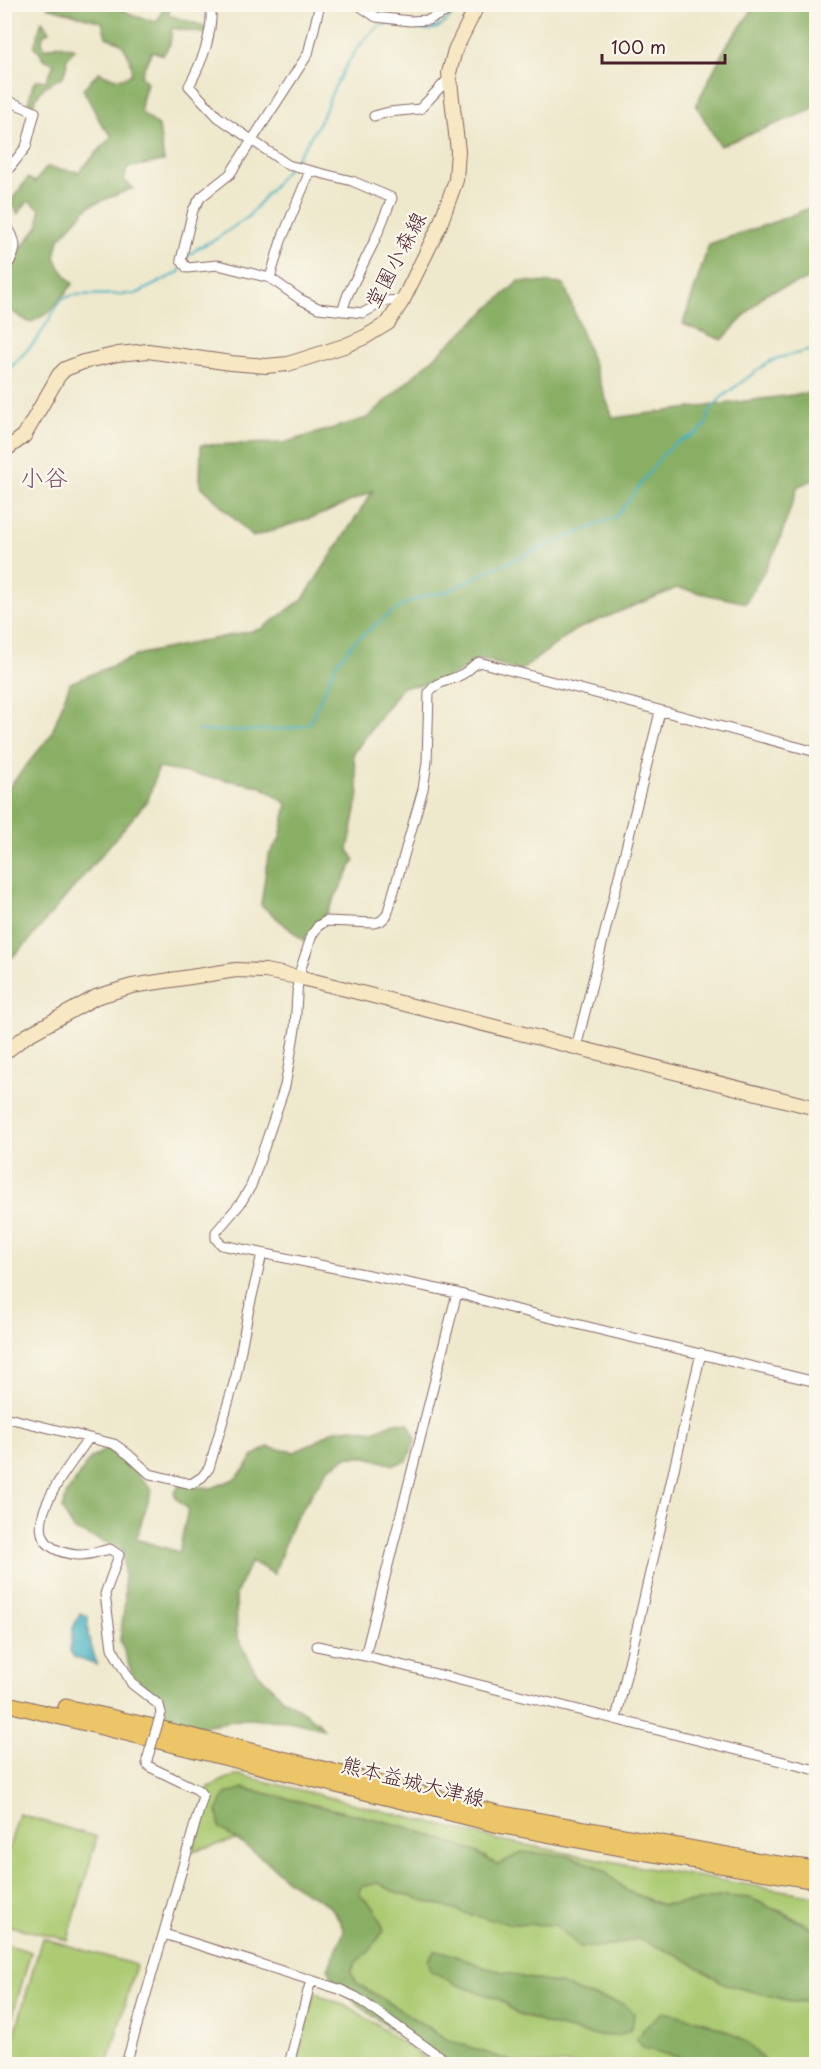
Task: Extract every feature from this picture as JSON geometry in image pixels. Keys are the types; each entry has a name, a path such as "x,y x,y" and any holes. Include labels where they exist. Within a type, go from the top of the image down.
{"main road":[{"name":"熊本益城大津線","path":"4,1693 166,1730 498,1813 816,1869"},
{"name":"熊本益城大津線","path":"4,1703 503,1826 816,1881"}],"street":[{"path":"212,4 212,24 199,67 189,86 218,117 288,165 352,181 392,198 342,311"},
{"path":"320,4 308,54 230,174 201,197 193,210 181,260 187,268 218,265 270,278 300,299 318,308 363,313 385,301 404,300"},
{"path":"357,4 376,17 410,21 428,20 464,4"},
{"name":"堂園小森線","path":"4,451 24,436 59,375 65,369 83,362 118,354 148,351 231,363 266,366 288,364 344,346 379,330 388,323 404,300 439,227 456,180 458,151 450,77 455,50 478,4"},
{"path":"374,116 420,109 450,77"},
{"path":"4,99 35,112 26,147 4,175"},
{"path":"270,278 280,241 310,171"},
{"path":"4,221 12,231 16,247 11,261 4,269"},
{"path":"816,752 478,662 466,672 434,685 429,692 427,762 423,789 387,915 381,921 374,923 326,921 318,926 312,935 298,977 296,1029 282,1096 251,1186 240,1204 216,1232 216,1239 222,1245 457,1293 510,1308 816,1382"},
{"path":"576,1048 660,712"},
{"path":"4,1053 26,1036 96,997 132,986 236,970 265,971 298,977 816,1108"},
{"path":"4,1416 114,1444 150,1474 191,1484 202,1477 209,1468 236,1376 262,1254"},
{"path":"364,1656 457,1293"},
{"path":"616,1719 701,1353"},
{"path":"89,1438 44,1508 39,1525 43,1540 52,1549 80,1556 110,1549 119,1556 105,1594 112,1648 132,1684 159,1705 161,1713 147,1764 198,1790 203,1796 126,2064"},
{"path":"317,1646 816,1770"},
{"path":"164,1934 339,1989 356,1997 450,2064"},
{"path":"289,2064 311,1980"}],"green space":[{"path":"48,5 118,5 117,7 134,16 157,22 163,9 161,5 171,5 168,15 207,27 206,34 172,28 170,44 163,55 152,51 141,75 147,83 141,112 159,127 164,161 127,168 124,180 133,188 89,206 59,239 55,257 60,268 73,284 50,312 30,323 5,307 4,281 22,247 39,225 40,209 28,201 18,214 10,202 28,178 35,182 47,167 79,172 112,136 102,125 83,89 99,72 119,78 131,74 132,70 125,50 120,43 106,37 102,22 47,7"},
{"path":"756,5 816,5 816,104 809,111 720,146 696,105 725,48"},
{"path":"42,21 50,31 43,35 42,43 45,49 59,45 75,49 66,60 67,65 63,77 45,87 33,105 28,104 33,84 38,80 46,81 54,64 42,58 40,52 34,47"},
{"path":"816,205 816,277 766,293 722,340 683,324 709,244"},
{"path":"519,281 564,284 613,418 816,392 816,479 798,486 777,548 746,603 677,588 575,630 520,671 479,658 452,676 402,687 353,754 359,794 348,850 355,860 323,920 310,930 304,941 261,905 268,856 280,838 287,804 260,786 158,768 148,800 25,945 5,964 5,792 51,735 70,683 141,654 261,629 303,599 373,491 325,513 253,537 200,485 201,445 283,443 367,418"},
{"path":"395,1422 408,1423 416,1439 407,1461 394,1465 367,1457 347,1457 329,1468 293,1522 274,1574 251,1561 236,1594 237,1636 255,1670 282,1698 317,1721 324,1729 288,1721 245,1719 190,1728 167,1718 165,1704 133,1676 120,1640 125,1602 123,1549 74,1530 62,1509 67,1493 91,1458 107,1449 120,1458 152,1489 136,1539 179,1552 188,1509 174,1493 180,1485 212,1488 236,1478 253,1456 268,1447 294,1452 334,1430 353,1428 374,1431"},
{"path":"240,1775 499,1840 641,1867 816,1896 816,1930 781,1911 724,1896 662,1905 627,1891 599,1867 508,1860 498,1866 476,1852 407,1827 243,1788 220,1828 236,1840 192,1851 209,1787"},
{"path":"243,1788 407,1827 476,1852 498,1865 522,1852 569,1856 599,1867 627,1891 662,1905 724,1896 751,1898 816,1930 816,2001 794,2002 727,1985 678,1955 637,1939 604,1947 580,1947 555,1925 510,1924 464,1913 393,1891 378,1883 361,1887 359,1894 375,1909 384,1930 369,1952 356,1962 351,1972 357,1983 448,2040 520,2064 441,2064 374,2017 335,1985 328,1969 344,1932 340,1921 330,1907 288,1881 264,1859 220,1828 217,1812 225,1794"},
{"path":"19,1814 97,1837 68,1940 5,1925 5,1861"},
{"path":"370,1864 816,1961 816,2064 472,2064 340,1978 351,1954 341,1882"},
{"path":"42,1938 136,1965 108,2064 15,2064 7,2062"},
{"path":"4,1944 31,1952 5,2042"},
{"path":"434,1951 445,1952 484,1967 526,1978 560,1984 584,1994 624,2004 634,2013 632,2029 618,2036 592,2035 546,2024 516,2013 499,1999 460,1986 431,1971 428,1960"},
{"path":"315,1991 323,1997 353,2009 434,2064 296,2064"},
{"path":"663,2012 719,2027 749,2045 769,2064 711,2064 644,2048 636,2039 648,2024"}],"water":[{"path":"80,1613 88,1616 88,1634 97,1665 74,1657 70,1651 73,1628"}],"waterway":[{"path":"292,164 322,118 345,68 370,34 386,24 414,29 434,29 444,24 453,13"},
{"path":"186,258 248,217 288,168"},
{"path":"4,375 38,338 61,300 73,295 136,294 179,272 182,266"},
{"path":"197,731 270,730 309,724 336,664 353,643 381,620 405,604 427,595 447,592 494,568 616,517 662,456 674,444 698,433 705,426 711,409 722,397 767,363 816,349"}],"district":[{"name":"小谷","path":"44,478"}]}
